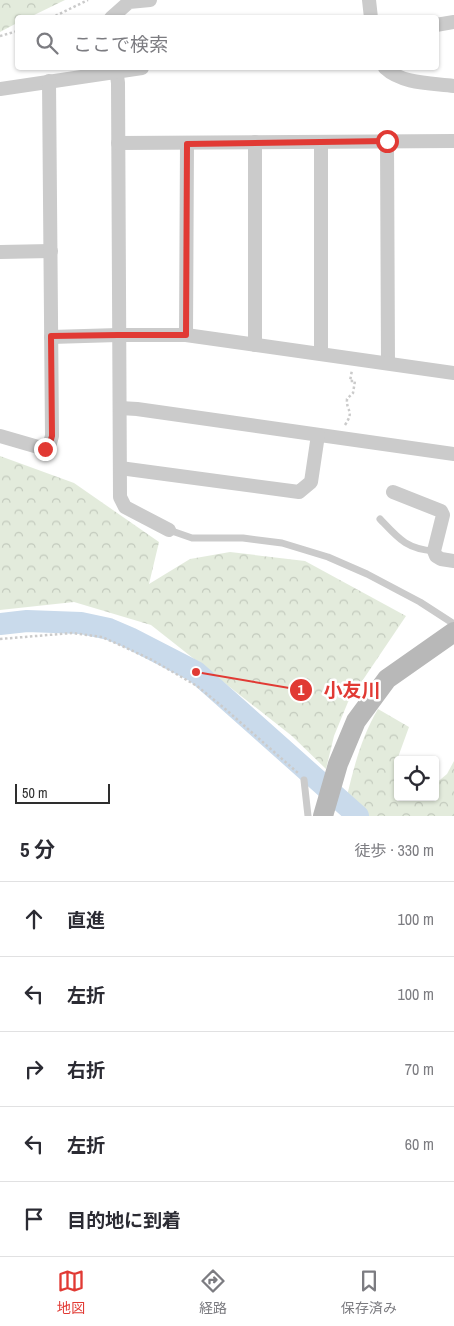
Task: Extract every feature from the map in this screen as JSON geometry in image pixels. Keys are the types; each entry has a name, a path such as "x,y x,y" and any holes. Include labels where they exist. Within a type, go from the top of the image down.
{"main road":[{"path":"325,810 338,764 356,721 386,679 454,632"}],"street":[{"path":"114,15 129,2 150,0"},
{"path":"369,0 371,15"},
{"path":"439,24 454,22"},
{"path":"0,88 110,70"},
{"path":"116,70 120,497 125,507 169,530"},
{"path":"388,70 402,78 454,86"},
{"path":"0,436 45,449 50,443 52,436 49,81"},
{"path":"387,141 388,363"},
{"path":"118,143 454,141 454,156"},
{"path":"255,142 255,345"},
{"path":"321,142 321,354"},
{"path":"186,335 187,144"},
{"path":"0,252 51,250"},
{"path":"51,336 186,335 454,373"},
{"path":"120,408 454,454"},
{"path":"120,468 299,492 311,482 318,435"},
{"path":"393,492 442,512 434,551 436,556 454,561"}],"lane":[{"path":"380,518 406,544 434,551"},
{"path":"169,530 192,538 243,538 282,543 328,557 368,574 420,602 454,624"},
{"path":"304,780 308,816"}],"path":[{"path":"57,15 88,0"},
{"path":"0,36 15,32"},
{"path":"344,430 350,411 347,399 353,393 355,381 350,381 352,366"},
{"path":"0,639 72,633 102,638 120,645 152,660 197,686 237,719 304,780"}],"green space":[{"path":"0,0 65,0 34,15 15,15 15,24 0,32"},
{"path":"0,456 74,483 159,542 149,584 190,559 230,552 305,561 406,616 348,702 334,736 326,769 292,736 151,625 74,602 0,610"},
{"path":"378,709 409,727 398,756 394,756 394,801 439,801 439,781 447,774 454,761 454,816 365,816 347,796 363,740"}],"waterway":[{"path":"0,624 27,621 81,623 109,629 196,672 358,816"}],"place":[{"name":"小友川","path":"196,672"}],"route":[{"path":"45,449 50,443 52,436 51,336 186,335 187,144 387,141"}]}
